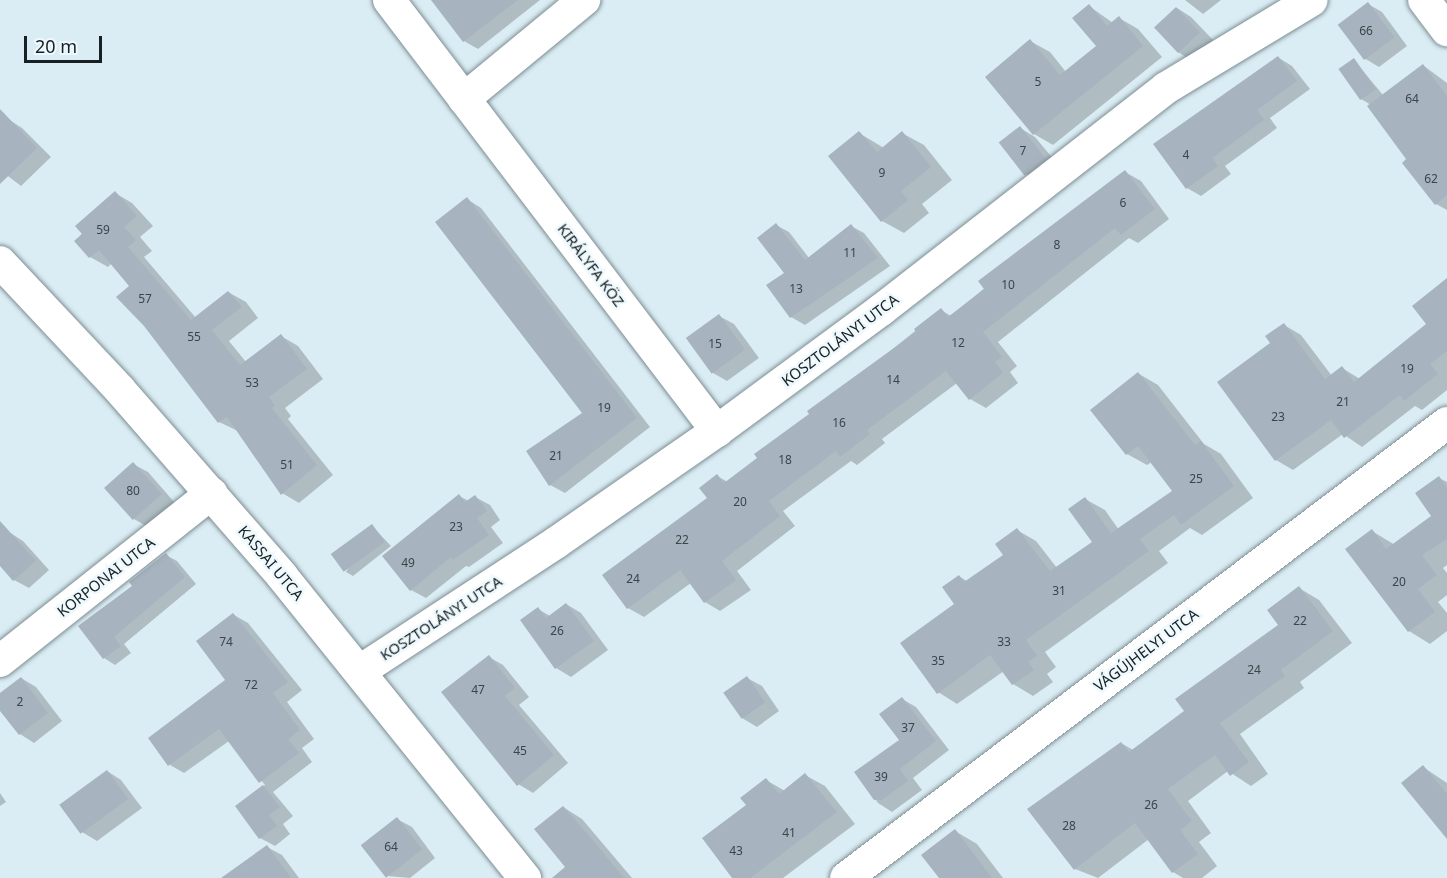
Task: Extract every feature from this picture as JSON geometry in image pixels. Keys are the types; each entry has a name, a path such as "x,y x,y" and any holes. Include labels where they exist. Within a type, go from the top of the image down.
{"street":[{"name":"KIRÁLYFA KÖZ","path":"389,0 717,431"},
{"path":"464,99 584,0"},
{"name":"KOSZTOLÁNYI UTCA","path":"360,671 557,542 717,431 881,310 1166,88 1312,0"},
{"path":"1424,0 1447,30"},
{"name":"KASSAI UTCA","path":"0,262 212,493 360,671 525,878"},
{"name":"VÁGÚJHELYI UTCA","path":"846,878 1447,423"},
{"name":"KORPONAI UTCA","path":"0,661 212,493"}],"building":[{"path":"431,0 518,0 463,42"},
{"path":"1368,2 1394,37 1364,60 1338,25"},
{"path":"1089,4 1107,26 1119,16 1143,46 1033,135 985,77 1030,39 1060,75 1096,46 1072,18"},
{"path":"1176,7 1200,33 1178,53 1154,27"},
{"path":"1278,56 1297,81 1257,110 1264,120 1212,158 1218,166 1186,189 1153,144"},
{"path":"1354,58 1376,89 1360,100 1338,69"},
{"path":"1423,64 1447,96 1447,195 1435,205 1402,163 1406,159 1367,106"},
{"path":"0,109 37,148 0,184"},
{"path":"1020,126 1046,159 1025,176 999,143"},
{"path":"859,131 877,152 902,131 931,167 901,191 908,200 881,222 828,156"},
{"path":"1125,170 1155,209 1121,235 1115,228 983,332 1002,357 995,362 1003,373 969,400 946,371 867,430 870,434 840,457 836,451 769,501 780,516 722,561 736,580 704,603 680,570 627,609 602,575 707,498 699,488 717,474 724,483 757,458 754,454 809,414 807,411 916,332 914,329 941,308 948,317 984,289 978,281"},
{"path":"115,191 137,216 124,227 136,240 128,247 191,320 228,291 242,307 212,330 240,365 281,334 307,369 269,397 275,406 272,408 317,465 281,495 227,417 218,423 144,326 116,297 129,286 99,250 89,258 74,241 82,234 75,226"},
{"path":"467,197 637,418 549,486 526,451 582,413 435,222"},
{"path":"776,223 805,260 851,224 878,258 790,318 766,285 784,273 757,238"},
{"path":"1447,278 1447,351 1430,364 1438,374 1404,401 1400,395 1344,438 1331,420 1275,461 1217,382 1270,343 1265,336 1284,323 1325,379 1342,366 1354,382 1426,324 1412,306"},
{"path":"719,314 745,350 712,374 686,338"},
{"path":"1138,372 1195,445 1201,441 1234,486 1181,525 1174,515 1140,539 1149,551 1026,640 1037,656 1028,662 1034,670 1012,685 990,655 937,694 900,643 954,604 942,587 959,575 964,582 1003,555 995,544 1017,528 1050,571 1092,542 1068,509 1085,497 1111,533 1172,491 1138,446 1126,455 1090,410"},
{"path":"133,462 162,494 133,520 104,488"},
{"path":"1439,476 1447,488 1447,539 1422,555 1437,575 1418,589 1435,612 1408,632 1345,549 1372,529 1386,549 1431,516 1415,493"},
{"path":"459,494 465,502 475,495 487,511 477,518 489,535 453,560 451,557 410,591 382,556"},
{"path":"0,521 36,561 13,581 0,566"},
{"path":"372,524 385,542 344,572 331,554"},
{"path":"166,553 185,577 114,637 121,646 103,659 78,626 132,586 129,582"},
{"path":"1299,586 1333,631 1281,670 1285,676 1220,723 1249,762 1230,776 1215,755 1168,789 1192,821 1180,830 1198,854 1172,873 1135,823 1074,870 1027,809 1121,742 1129,752 1184,711 1175,699 1278,625 1267,610"},
{"path":"566,603 594,641 555,669 520,620 538,607 546,618"},
{"path":"233,613 288,682 273,693 300,730 288,739 299,753 259,783 219,729 168,766 148,738 225,680 196,641"},
{"path":"489,655 515,688 505,696 554,755 517,786 441,692"},
{"path":"747,676 765,702 742,719 723,693"},
{"path":"21,677 48,713 19,735 0,711 0,693"},
{"path":"902,697 936,741 900,769 908,781 882,800 874,800 854,772 899,740 879,714"},
{"path":"1423,765 1447,794 1447,839 1401,783"},
{"path":"107,770 128,799 80,834 59,805"},
{"path":"805,773 837,812 750,878 732,878 702,838 746,805 740,798 766,778 779,794"},
{"path":"263,785 280,807 269,815 277,826 259,839 235,806"},
{"path":"563,806 624,878 552,878 565,867 534,829"},
{"path":"397,817 422,849 386,878 361,845"},
{"path":"955,829 992,878 939,878 921,855"},
{"path":"267,845 291,878 221,878"}]}
